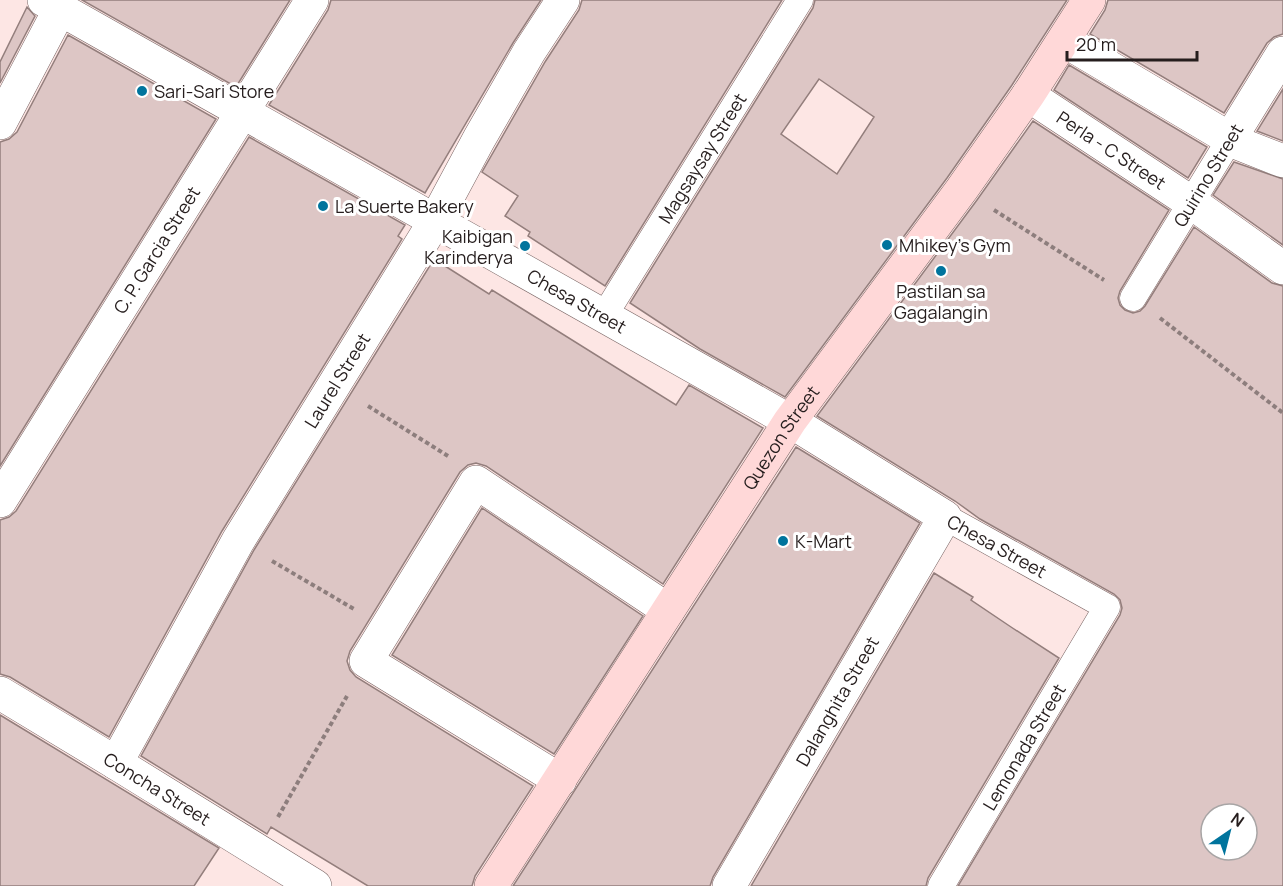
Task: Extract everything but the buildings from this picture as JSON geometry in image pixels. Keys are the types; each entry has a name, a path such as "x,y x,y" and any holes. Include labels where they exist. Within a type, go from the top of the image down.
{"street":[{"name":"C. P. Garcia Street","path":"0,501 312,0"},
{"name":"Laurel Street","path":"116,763 238,541 435,221 507,91 563,0"},
{"name":"Quezon Street","path":"491,886 790,421 1028,95 1065,41 1089,0"},
{"name":"Chesa Street","path":"52,4 790,421 945,517"},
{"path":"0,123 52,4"},
{"path":"1065,41 1230,139 1283,161"},
{"name":"Quirino Street","path":"1230,139 1283,53"},
{"name":"Perla - C Street","path":"1028,95 1192,203 1283,268"},
{"path":"560,780 366,661 476,482 668,610"},
{"name":"Dalanghita Street","path":"729,886 945,517"},
{"name":"Concha Street","path":"0,693 315,886"}],"lane":[{"name":"Magsaysay Street","path":"604,316 800,0"},
{"name":"Quirino Street","path":"1133,298 1230,139"},
{"name":"Chesa Street","path":"945,517 1107,607"},
{"name":"Lemonada Street","path":"941,886 1107,607"}],"path":[{"path":"334,385 462,464 476,482"},
{"path":"238,541 387,628"},
{"path":"259,852 366,661"}],"place":[{"name":"Sari-Sari Store","path":"142,91"},
{"name":"La Suerte Bakery","path":"323,206"},
{"name":"Mhikey's Gym","path":"887,245"},
{"name":"Kaibigan Karinderya","path":"525,246"},
{"name":"Pastilan sa Gagalangin","path":"941,271"},
{"name":"K-Mart","path":"783,541"}]}
